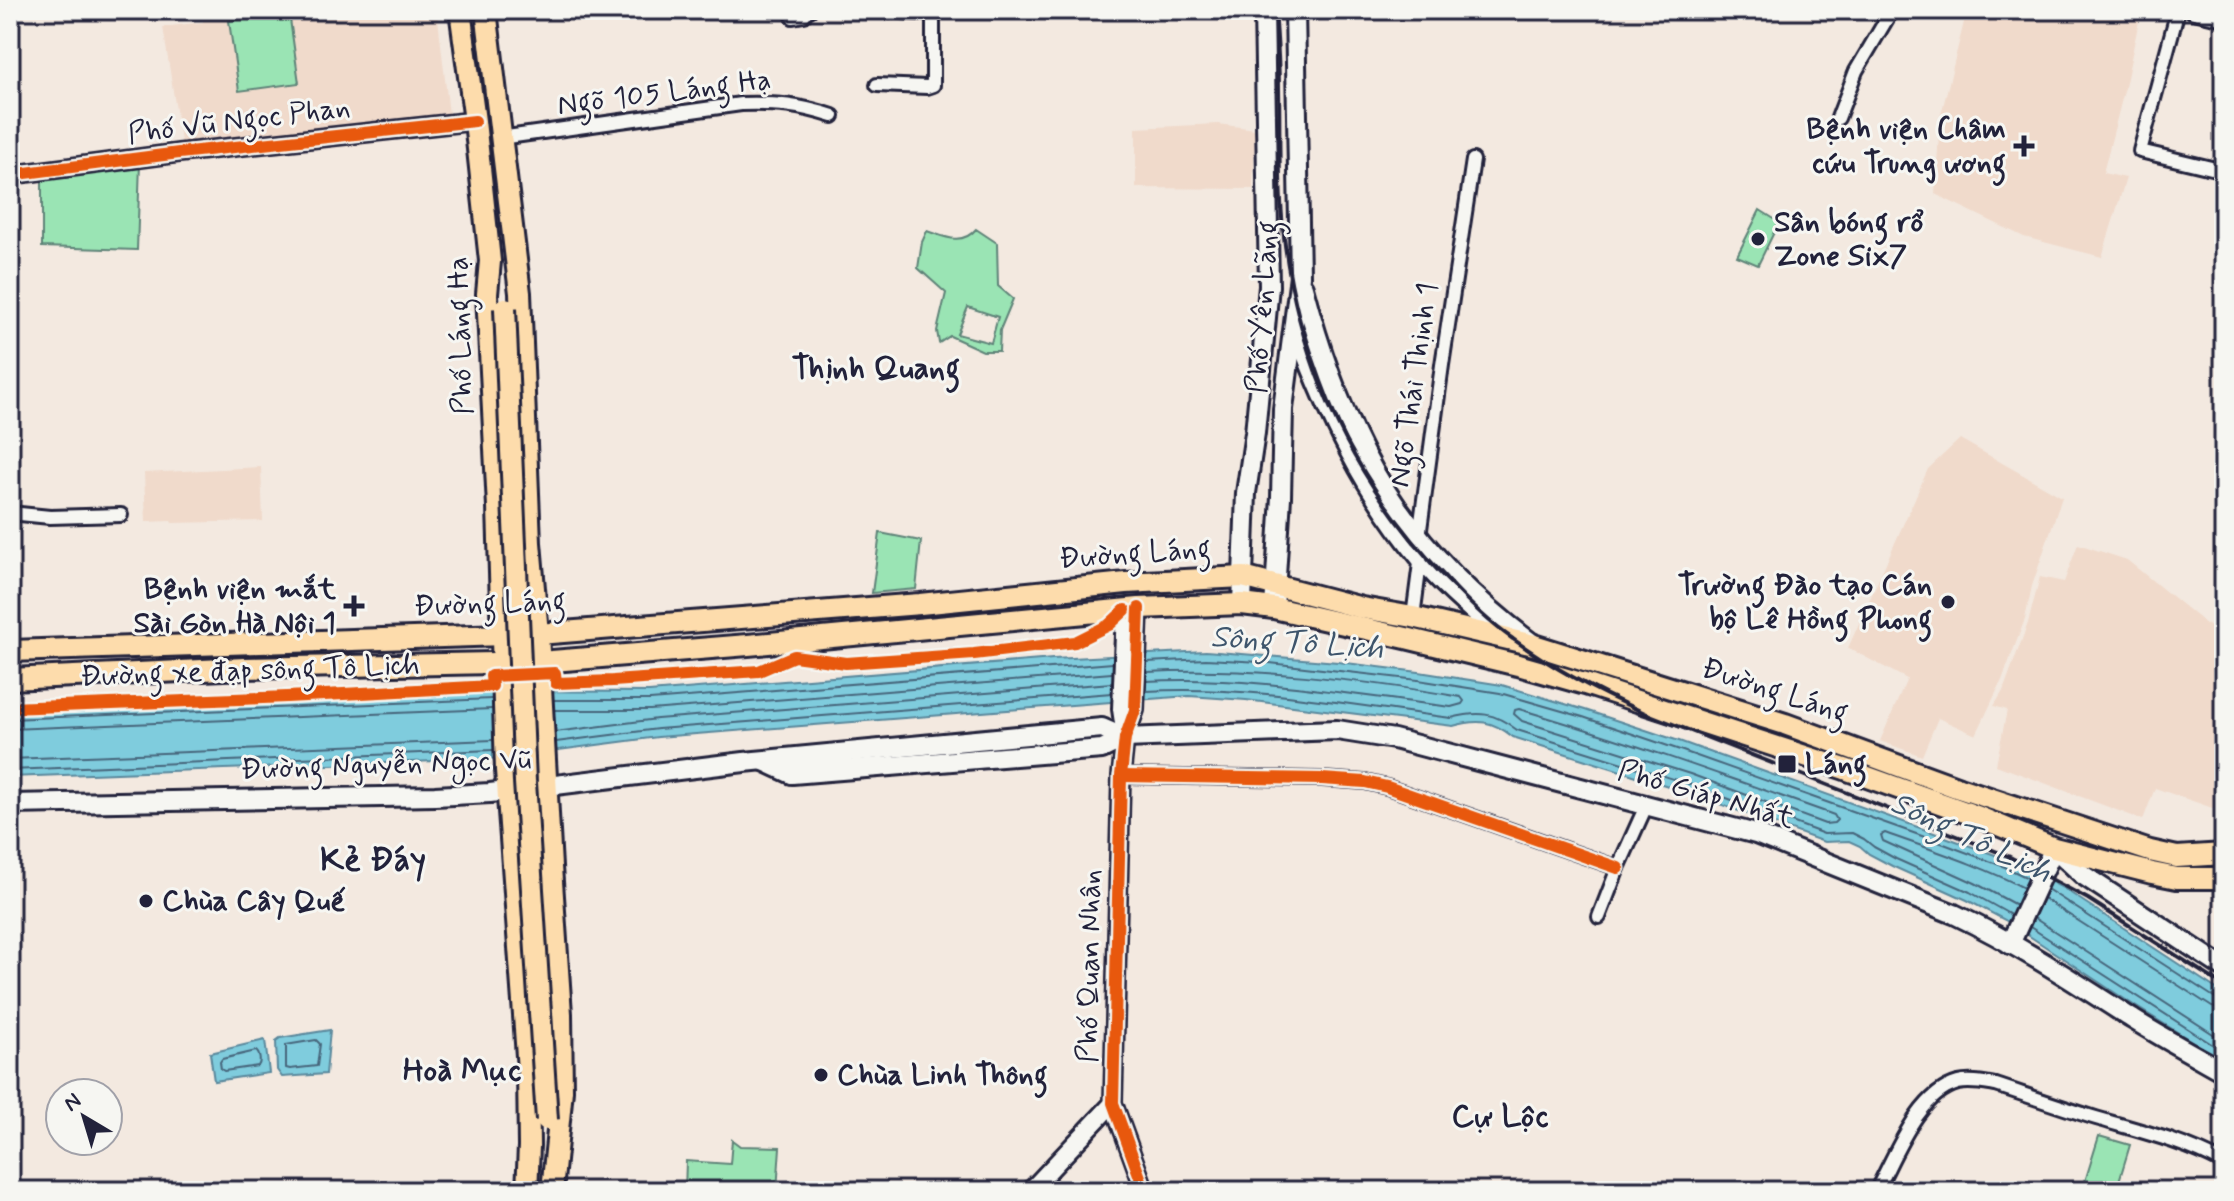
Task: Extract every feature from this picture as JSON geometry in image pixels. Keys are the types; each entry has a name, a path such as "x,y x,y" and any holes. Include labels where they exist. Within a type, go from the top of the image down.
{"main road":[{"name":"Phố Láng Hạ","path":"460,10 490,261 487,294 503,689 528,1070 529,1167"},
{"name":"Phố Láng Hạ","path":"486,10 520,293 530,543 561,1014 562,1090 554,1166"},
{"name":"Phố Yên Lãng","path":"1242,604 1246,493 1269,286 1264,10"},
{"name":"Phố Yên Lãng","path":"1274,608 1283,409 1300,276 1295,10"},
{"path":"1267,142 1298,142"},
{"path":"514,257 505,308 525,782 547,1120 554,1166 552,1191"},
{"path":"490,261 505,308"},
{"path":"1300,276 1318,342 1365,456 1419,537 1491,611 1506,632"},
{"path":"499,543 530,543"},
{"name":"Đường Láng","path":"10,651 538,634 976,599 1114,584 1243,577 1362,608 1506,632 1534,645 1785,724 1959,788 2150,851 2177,857 2224,854"},
{"path":"976,599 977,623"},
{"name":"Đường Láng","path":"10,679 245,668 540,662 977,623 1132,617 1242,604 1274,608 1518,665 1585,684 1845,769 1979,817 2054,848 2164,876 2224,878"},
{"name":"Phố Giáp Nhất","path":"1125,738 1337,730 1370,734 1773,840 2014,938 2135,1021 2224,1072"},
{"name":"Đường Nguyễn Ngọc Vũ","path":"10,804 435,796 507,780 764,761 792,774 1102,749 1125,738"},
{"path":"1845,769 1853,749"},
{"path":"2014,938 2054,848 2083,875 2224,968"},
{"path":"514,870 551,867"},
{"path":"527,1191 529,1167 547,1120"}],"street":[{"path":"793,17 810,10"},
{"path":"871,10 933,14 933,85 877,85"},
{"path":"1838,118 1856,71 1892,10"},
{"path":"2178,10 2140,151 2224,171"},
{"path":"2194,10 2224,17"},
{"name":"Ngõ 105 Láng Hạ","path":"500,138 741,104 798,106 833,116"},
{"name":"Phố Vũ Ngọc Phan","path":"10,175 475,121"},
{"name":"Ngõ Thái Thịnh 1","path":"1413,617 1420,563 1419,537 1473,160"},
{"path":"1294,333 1340,442 1374,499 1420,563 1460,604 1506,632"},
{"path":"10,513 50,517 121,515"},
{"name":"Phố Quan Nhân","path":"1132,617 1121,776 1113,1103 1145,1191"},
{"path":"1121,776 1365,782 1618,868"},
{"path":"1599,917 1646,806"},
{"path":"1876,1191 1922,1109 1940,1093 1958,1083 1996,1085 2139,1128 2192,1147 2224,1163"},
{"path":"1030,1191 1113,1103"}],"shaded area":[{"path":"202,10 437,10 449,114 305,132 181,142 163,27 203,22"},
{"name":"Bệnh viện Châm cứu Trung ương","path":"1967,10 2118,10 2140,16 2103,173 2126,178 2102,257 2024,237 1935,194 1940,119"},
{"path":"1218,124 1255,129 1253,189 1136,188 1136,128"},
{"name":"Trường Đào tạo Cán bộ Lê Hồng Phong","path":"1960,439 2062,497 2032,586 2025,619 2002,680 1976,735 1938,718 1922,756 1880,741 1907,679 1848,648 1928,469"},
{"path":"261,467 263,521 146,522 144,473"},
{"path":"2078,544 2127,560 2207,625 2224,634 2224,812 2155,788 2143,820 1996,765 2007,710 1994,706 2003,691 2028,623 2040,577 2064,582"}],"green space":[{"path":"289,12 299,83 239,91 229,21"},
{"path":"140,163 137,250 42,247 42,178"},
{"name":"Sân bóng rổ Zone Six7","path":"1760,210 1779,222 1758,265 1737,256"},
{"path":"976,229 997,243 998,286 1013,299 1000,330 999,351 983,351 950,336 939,343 937,331 946,293 918,268 927,231 953,239 971,234","holes":["968,307 998,317 991,343 957,334"]},
{"path":"880,533 921,541 916,589 872,593"},
{"path":"2099,1136 2130,1145 2116,1191 2082,1191"},
{"path":"732,1140 740,1146 780,1147 777,1191 685,1191 686,1161 730,1164"}],"water":[{"path":"1206,651 1338,662 1502,685 1679,741 2009,860 2063,888 2224,994 2224,1061 2005,920 1892,866 1860,846 1849,841 1824,842 1684,791 1513,737 1484,722 1453,726 1246,700 1189,696 658,737 489,759 10,777 10,711 481,691 649,692 1053,659"},
{"path":"330,1030 326,1074 282,1077 277,1070 276,1041"},
{"path":"265,1040 269,1073 214,1081 210,1053"}],"railway":[{"path":"1275,10 1283,228 1301,326 1334,417 1357,460 1413,540 1461,594 1513,639 1593,688 1645,713 2008,856 2088,899 2224,986"}],"cycle path":[{"path":"10,175 475,121"},
{"path":"1139,608 1135,710 1125,738 1121,776 1113,1103 1145,1191"},
{"name":"Đường xe đạp sông Tô Lịch","path":"10,708 492,686 491,676 555,673 556,683 613,681 759,671 794,656 846,663 974,654 1075,642 1109,625 1125,610"},
{"path":"1121,776 1365,782 1618,868"}],"place":[{"name":"Bệnh viện Châm cứu Trung ương","path":"2024,146"},
{"name":"Sân bóng rổ Zone Six7","path":"1758,239"},
{"name":"Trường Đào tạo Cán bộ Lê Hồng Phong","path":"1948,602"},
{"name":"Bệnh viện mắt Sài Gòn Hà Nội 1","path":"354,606"},
{"name":"Láng","path":"1787,764"},
{"name":"Chùa Cây Quế","path":"146,901"},
{"name":"Chùa Linh Thông","path":"821,1075"}],"district":[{"name":"Thịnh Quang","path":"876,369"},
{"name":"Kẻ Đáy","path":"373,860"},
{"name":"Hoà Mục","path":"462,1071"},
{"name":"Cự Lộc","path":"1500,1117"}],"water label":[{"name":"Sông Tô Lịch","path":"1297,643"},
{"name":"Sông Tô Lịch","path":"1971,838"}]}
